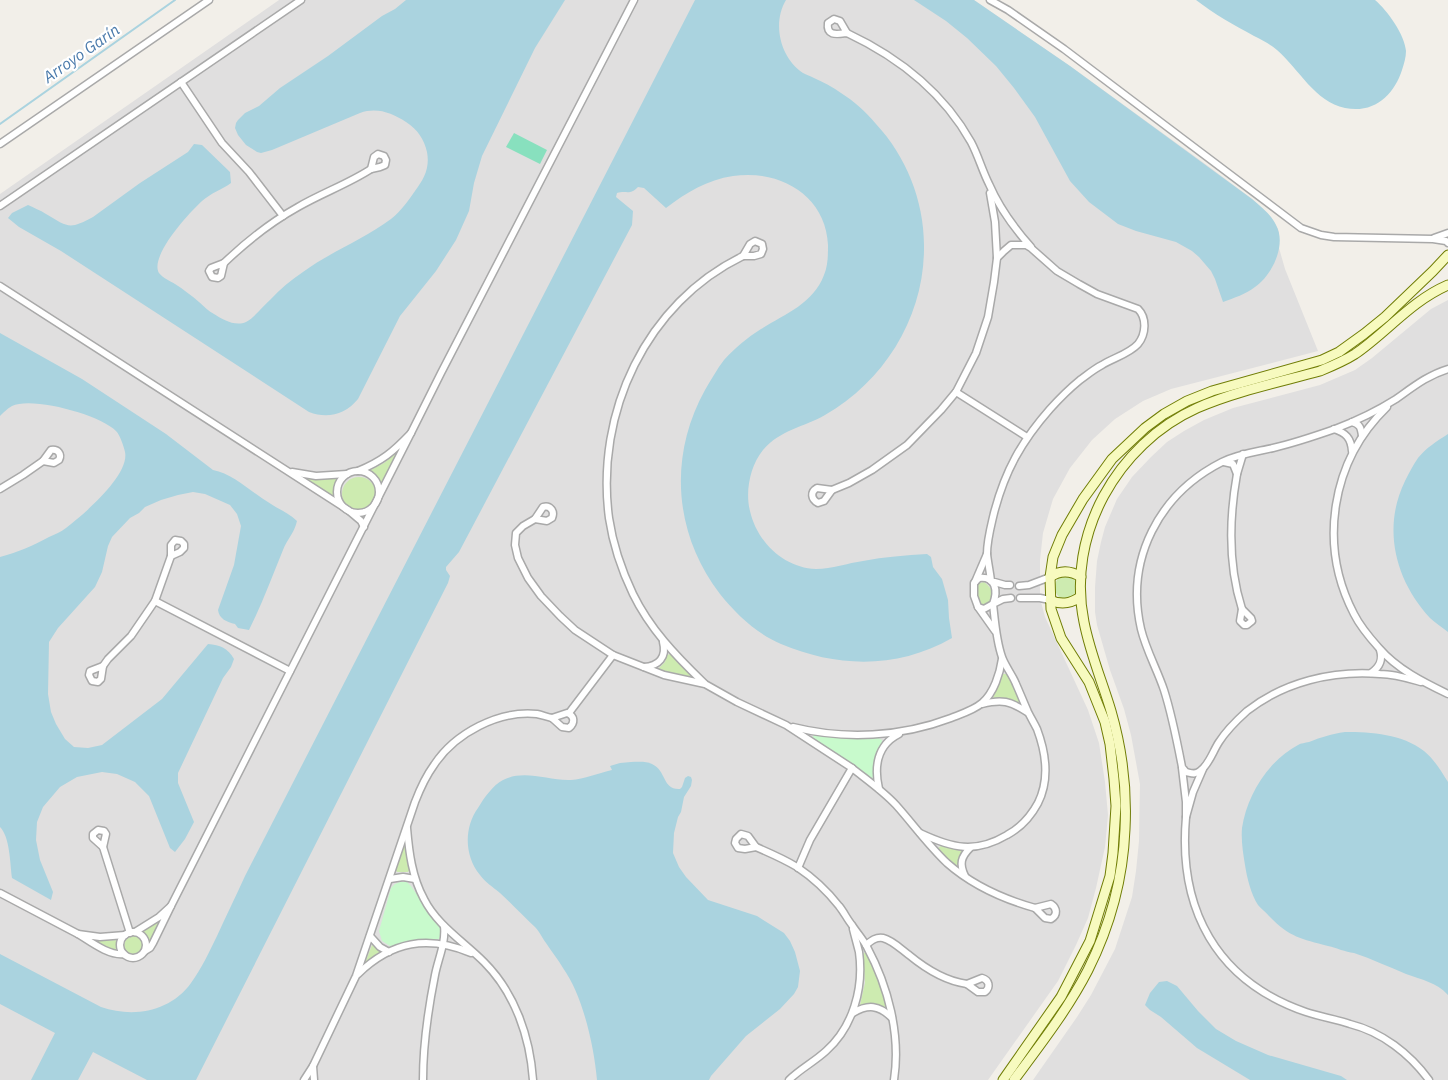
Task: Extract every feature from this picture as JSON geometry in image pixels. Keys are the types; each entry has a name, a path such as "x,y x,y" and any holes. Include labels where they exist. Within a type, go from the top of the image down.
{"street":[{"path":"0,144 209,0"},
{"path":"0,206 300,0"},
{"path":"171,906 159,917 121,940 120,948 128,958 141,956 153,943 450,356 634,0"},
{"path":"990,0 1008,10 1064,49 1301,228 1334,237 1433,239 1448,243"},
{"path":"847,33 868,43 905,67 938,97 960,124 971,143 988,183 1007,217 1031,248 1057,271 1079,284 1097,294 1138,309 1142,313 1144,321 1142,337 1137,345 1102,364 1078,382 1060,398 1027,436 1003,482 990,528 987,553 991,581 994,584 996,594 993,604 996,632 1002,657 1016,682 1036,727 1045,758 1045,782 1041,797 1034,810 1024,822 1000,840 970,848 940,842 920,833"},
{"path":"181,82 222,142 249,172 283,216"},
{"path":"224,263 245,244 283,216 371,169"},
{"path":"832,490 872,470 907,445 956,392 976,353 992,300 997,258 995,222 988,183"},
{"path":"1433,239 1448,233"},
{"path":"997,258 1012,245 1026,245 1031,248"},
{"path":"1003,1080 1061,997 1090,942 1110,876 1113,853 1116,806 1110,744 1089,682 1061,638 1054,622 1050,600 1050,577 1056,548 1062,535 1083,499 1112,459 1145,428 1164,414 1204,394 1322,360 1339,352 1385,316 1433,271 1447,255"},
{"path":"743,256 705,278 668,313 636,360 625,385 615,415 609,442 607,467 609,520 623,571 646,617 662,641 705,684 737,702 786,725 852,768 894,803 935,850 965,877 984,889 1004,898 1035,908"},
{"path":"1014,1080 1067,1006 1087,971 1099,945 1112,908 1123,860 1126,807 1122,762 1111,710 1090,649 1080,597 1082,560 1089,531 1103,496 1128,459 1153,435 1176,419 1196,408 1222,398 1320,371 1340,362 1356,353 1425,297 1448,285"},
{"path":"0,286 348,510 360,513 372,508 378,496 378,488 372,476 358,471"},
{"path":"1429,1080 1405,1054 1380,1037 1352,1024 1306,1012 1282,1003 1246,980 1219,953 1202,923 1194,904 1187,877 1184,840 1186,802 1182,767 1166,697 1141,629 1138,580 1140,565 1158,520 1167,506 1190,482 1222,462 1243,454 1272,448 1334,429 1366,416 1427,377 1448,369"},
{"path":"956,392 1027,436"},
{"path":"1395,399 1377,416 1362,436 1352,452 1342,477 1336,502 1333,528 1336,559 1344,593 1355,616 1380,649 1394,663 1421,682 1448,694"},
{"path":"1352,422 1361,426 1362,436"},
{"path":"1334,429 1342,431 1347,435 1351,441 1352,452"},
{"path":"280,467 293,473 309,476 348,474 386,458 411,433"},
{"path":"1242,609 1233,567 1231,539 1232,511 1237,474 1243,454"},
{"path":"0,489 43,461"},
{"path":"1222,462 1233,464 1237,474"},
{"path":"348,474 339,483 337,495 343,506 361,520 364,526"},
{"path":"534,519 519,529 514,545 528,578 541,596 560,616 575,630 613,655 664,674 705,684"},
{"path":"987,553 974,583 974,596 978,607 996,632"},
{"path":"103,666 131,636 155,601 171,556"},
{"path":"1019,586 1029,586 1065,571 1080,577"},
{"path":"974,583 979,578 987,578 991,581 1010,586"},
{"path":"1029,586 1030,598"},
{"path":"1020,598 1069,603 1080,597"},
{"path":"978,607 984,609 1003,599 1011,598"},
{"path":"155,601 290,671"},
{"path":"643,667 653,666 660,661 664,654 662,641"},
{"path":"1371,673 1379,667 1381,662 1380,649"},
{"path":"569,714 613,655"},
{"path":"982,704 996,680 1002,657"},
{"path":"1390,675 1393,671 1394,663"},
{"path":"1186,817 1193,792 1204,767 1219,741 1247,712 1266,699 1286,688 1311,680 1346,674 1371,673 1390,675 1421,682"},
{"path":"786,725 803,729 853,734 884,734 932,725 982,704 996,701 1006,701 1015,704 1028,712"},
{"path":"304,1080 313,1066 356,976 407,824 425,778 435,763 461,737 477,727 495,720 510,716 538,714 552,718 562,727 566,728 574,722 573,717 569,714 552,718"},
{"path":"879,789 876,777 878,756 891,738 902,732"},
{"path":"1182,767 1186,772 1192,774 1204,767"},
{"path":"798,868 810,840 852,768"},
{"path":"407,824 415,879 424,899 444,926 476,955 500,982 519,1016 528,1042 533,1080"},
{"path":"103,847 130,934"},
{"path":"756,847 798,868 824,890 839,906 866,945 877,966 892,1018 896,1059 894,1080"},
{"path":"965,877 961,869 961,861 964,854 970,848"},
{"path":"390,878 403,876 415,879"},
{"path":"0,893 106,950 116,954 124,954"},
{"path":"424,1080 428,1012 445,932 444,926"},
{"path":"789,1080 827,1050 845,1028 853,1013 859,986 860,966 852,926"},
{"path":"78,934 100,937 139,934 145,940 145,951"},
{"path":"370,936 380,947 389,952"},
{"path":"866,945 874,938 884,938 932,971 958,983 967,984"},
{"path":"356,976 367,966 389,952 411,944 423,942 442,944 476,955"},
{"path":"853,1013 870,1006 886,1011 892,1018"},
{"path":"313,1066 314,1080"}],"shaded area":[{"path":"279,0 974,0 1070,66 1208,166 1252,199 1271,217 1278,229 1279,248 1285,269 1318,351 1171,389 1143,401 1115,419 1092,440 1070,468 1053,499 1043,533 1040,560 1040,598 1045,617 1088,710 1099,743 1108,815 1105,847 1088,918 1058,981 988,1080 0,1080 0,194"},
{"path":"1448,300 1448,1080 1033,1080 1091,995 1115,949 1132,897 1136,871 1139,841 1140,784 1131,735 1110,670 1095,612 1097,561 1105,527 1117,499 1132,477 1151,457 1167,442 1184,431 1233,408 1320,385 1355,370 1431,309"}],"green space":[{"path":"514,133 547,150 540,164 506,147"},
{"path":"399,451 383,486 377,477 369,471 384,463"},
{"path":"302,477 338,479 334,489 335,499"},
{"path":"359,477 366,478 371,482 375,487 375,501 371,506 366,510 359,511 352,510 347,506 343,501 342,494 343,487 347,482 352,478"},
{"path":"1063,575 1074,578 1076,590 1074,595 1063,600 1055,591 1055,584 1059,577"},
{"path":"984,582 992,593 992,599 988,606 980,605 976,591 978,585"},
{"path":"670,654 691,675 690,678 659,671 667,655"},
{"path":"1003,674 1008,674 1022,701 1018,703 1007,699 995,700 993,698"},
{"path":"813,735 843,738 878,738 882,740 875,759 872,780 854,765 813,738"},
{"path":"941,846 963,853 958,866 938,850"},
{"path":"402,847 407,847 410,869 408,872 397,872 395,869"},
{"path":"400,882 407,882 411,886 440,928 441,934 439,939 421,940 390,946 382,941 379,931 391,888"},
{"path":"160,919 162,920 149,943 146,936 141,932"},
{"path":"134,936 141,939 144,946 141,953 134,956 127,953 124,946 127,939"},
{"path":"119,940 117,944 119,953 96,941"},
{"path":"372,945 383,952 367,965 365,963"},
{"path":"866,952 880,980 886,1007 860,1005 865,983 863,955"}],"water":[{"path":"406,0 565,0 535,48 482,156 474,183 469,211 456,240 436,271 400,316 358,399 342,412 322,415 309,412 61,251 19,227 8,218 12,213 28,205 64,224 79,224 93,217 140,183 188,152 194,144 202,145 230,172 231,183 202,201 189,214 165,246 157,265 159,273 210,311 229,322 237,324 246,322 282,288 313,265 395,216 421,182 426,173 428,158 420,135 401,119 384,112 366,111 360,113 261,153 246,145 238,135 235,128 236,123 245,113 259,106 280,88"},
{"path":"695,0 786,0 782,9 779,29 784,49 789,58 803,73 821,81 855,103 887,137 896,150 911,180 921,212 923,228 923,271 918,296 898,343 866,384 847,401 825,415 777,438 763,450 752,471 748,488 750,511 754,522 759,533 774,551 793,564 804,567 822,569 879,558 927,554 931,557 933,567 942,579 948,600 952,638 911,655 889,660 868,662 824,658 802,652 772,640 740,616 720,594 705,571 693,546 685,521 681,495 681,468 685,442 693,416 705,390 724,360 751,336 806,301 819,285 825,272 827,260 828,245 825,227 819,212 809,199 797,189 767,177 750,175 715,180 690,192 666,208 644,188 638,187 630,192 617,193 616,197 633,211 632,225 459,552 446,567 450,576 448,583 196,1080 147,1080 93,1052 78,1080 31,1080 55,1033 0,1004 0,954 101,1007 126,1012 150,1010 162,1006 173,1001 191,983 199,972 245,876"},
{"path":"914,0 974,0 1070,66 1252,199 1271,217 1279,233 1279,250 1267,275 1261,282 1240,296 1223,302 1211,271 1192,251 1176,242 1118,224 1089,202 1070,181 1035,117 996,66 946,21"},
{"path":"1196,0 1375,0 1390,16 1399,30 1405,45 1405,61 1394,87 1381,101 1365,108 1355,109 1334,105 1316,92 1274,48 1224,19"},
{"path":"0,333 82,379 166,434 213,470 228,475 297,521 249,630 238,628 235,624 224,620 218,610 234,565 241,526 237,514 230,505 205,494 193,492 178,495 145,507 130,518 112,537 102,572 95,587 58,628 49,642 48,694 51,712 65,739 74,747 88,748 102,745 162,699 208,644 223,648 234,659 178,773 178,783 194,822 185,839 175,852 170,848 149,796 135,782 117,774 102,772 77,777 60,787 43,807 37,822 36,840 40,860 53,892 51,900 12,878 8,844 0,827 0,557 37,543 62,531 74,522 113,483 125,461 125,452 122,441 116,431 108,425 82,413 35,403 12,406 0,416"},
{"path":"1448,434 1448,632 1430,618 1408,587 1396,553 1394,517 1405,481 1418,458"},
{"path":"1345,732 1386,735 1415,745 1431,758 1448,782 1448,995 1434,984 1354,953 1303,939 1289,933 1259,906 1251,891 1242,842 1242,828 1254,791 1268,770 1287,752 1302,743"},
{"path":"645,762 657,767 667,783 674,788 680,789 685,778 691,777 691,786 684,797 674,833 673,853 679,867 708,900 757,916 784,933 795,952 800,971 798,987 794,994 780,1009 746,1036 709,1080 597,1080 593,1052 582,1007 570,979 537,929 480,875 471,859 468,833 473,816 489,792 503,780 528,775 571,780 612,770 610,766 620,763"},
{"path":"1167,981 1177,986 1216,1029 1236,1041 1268,1055 1341,1076 1347,1080 1250,1080 1197,1048 1145,1005 1150,993 1159,982"}],"waterway":[{"name":"Arroyo Garín","path":"0,124 175,0"}]}
